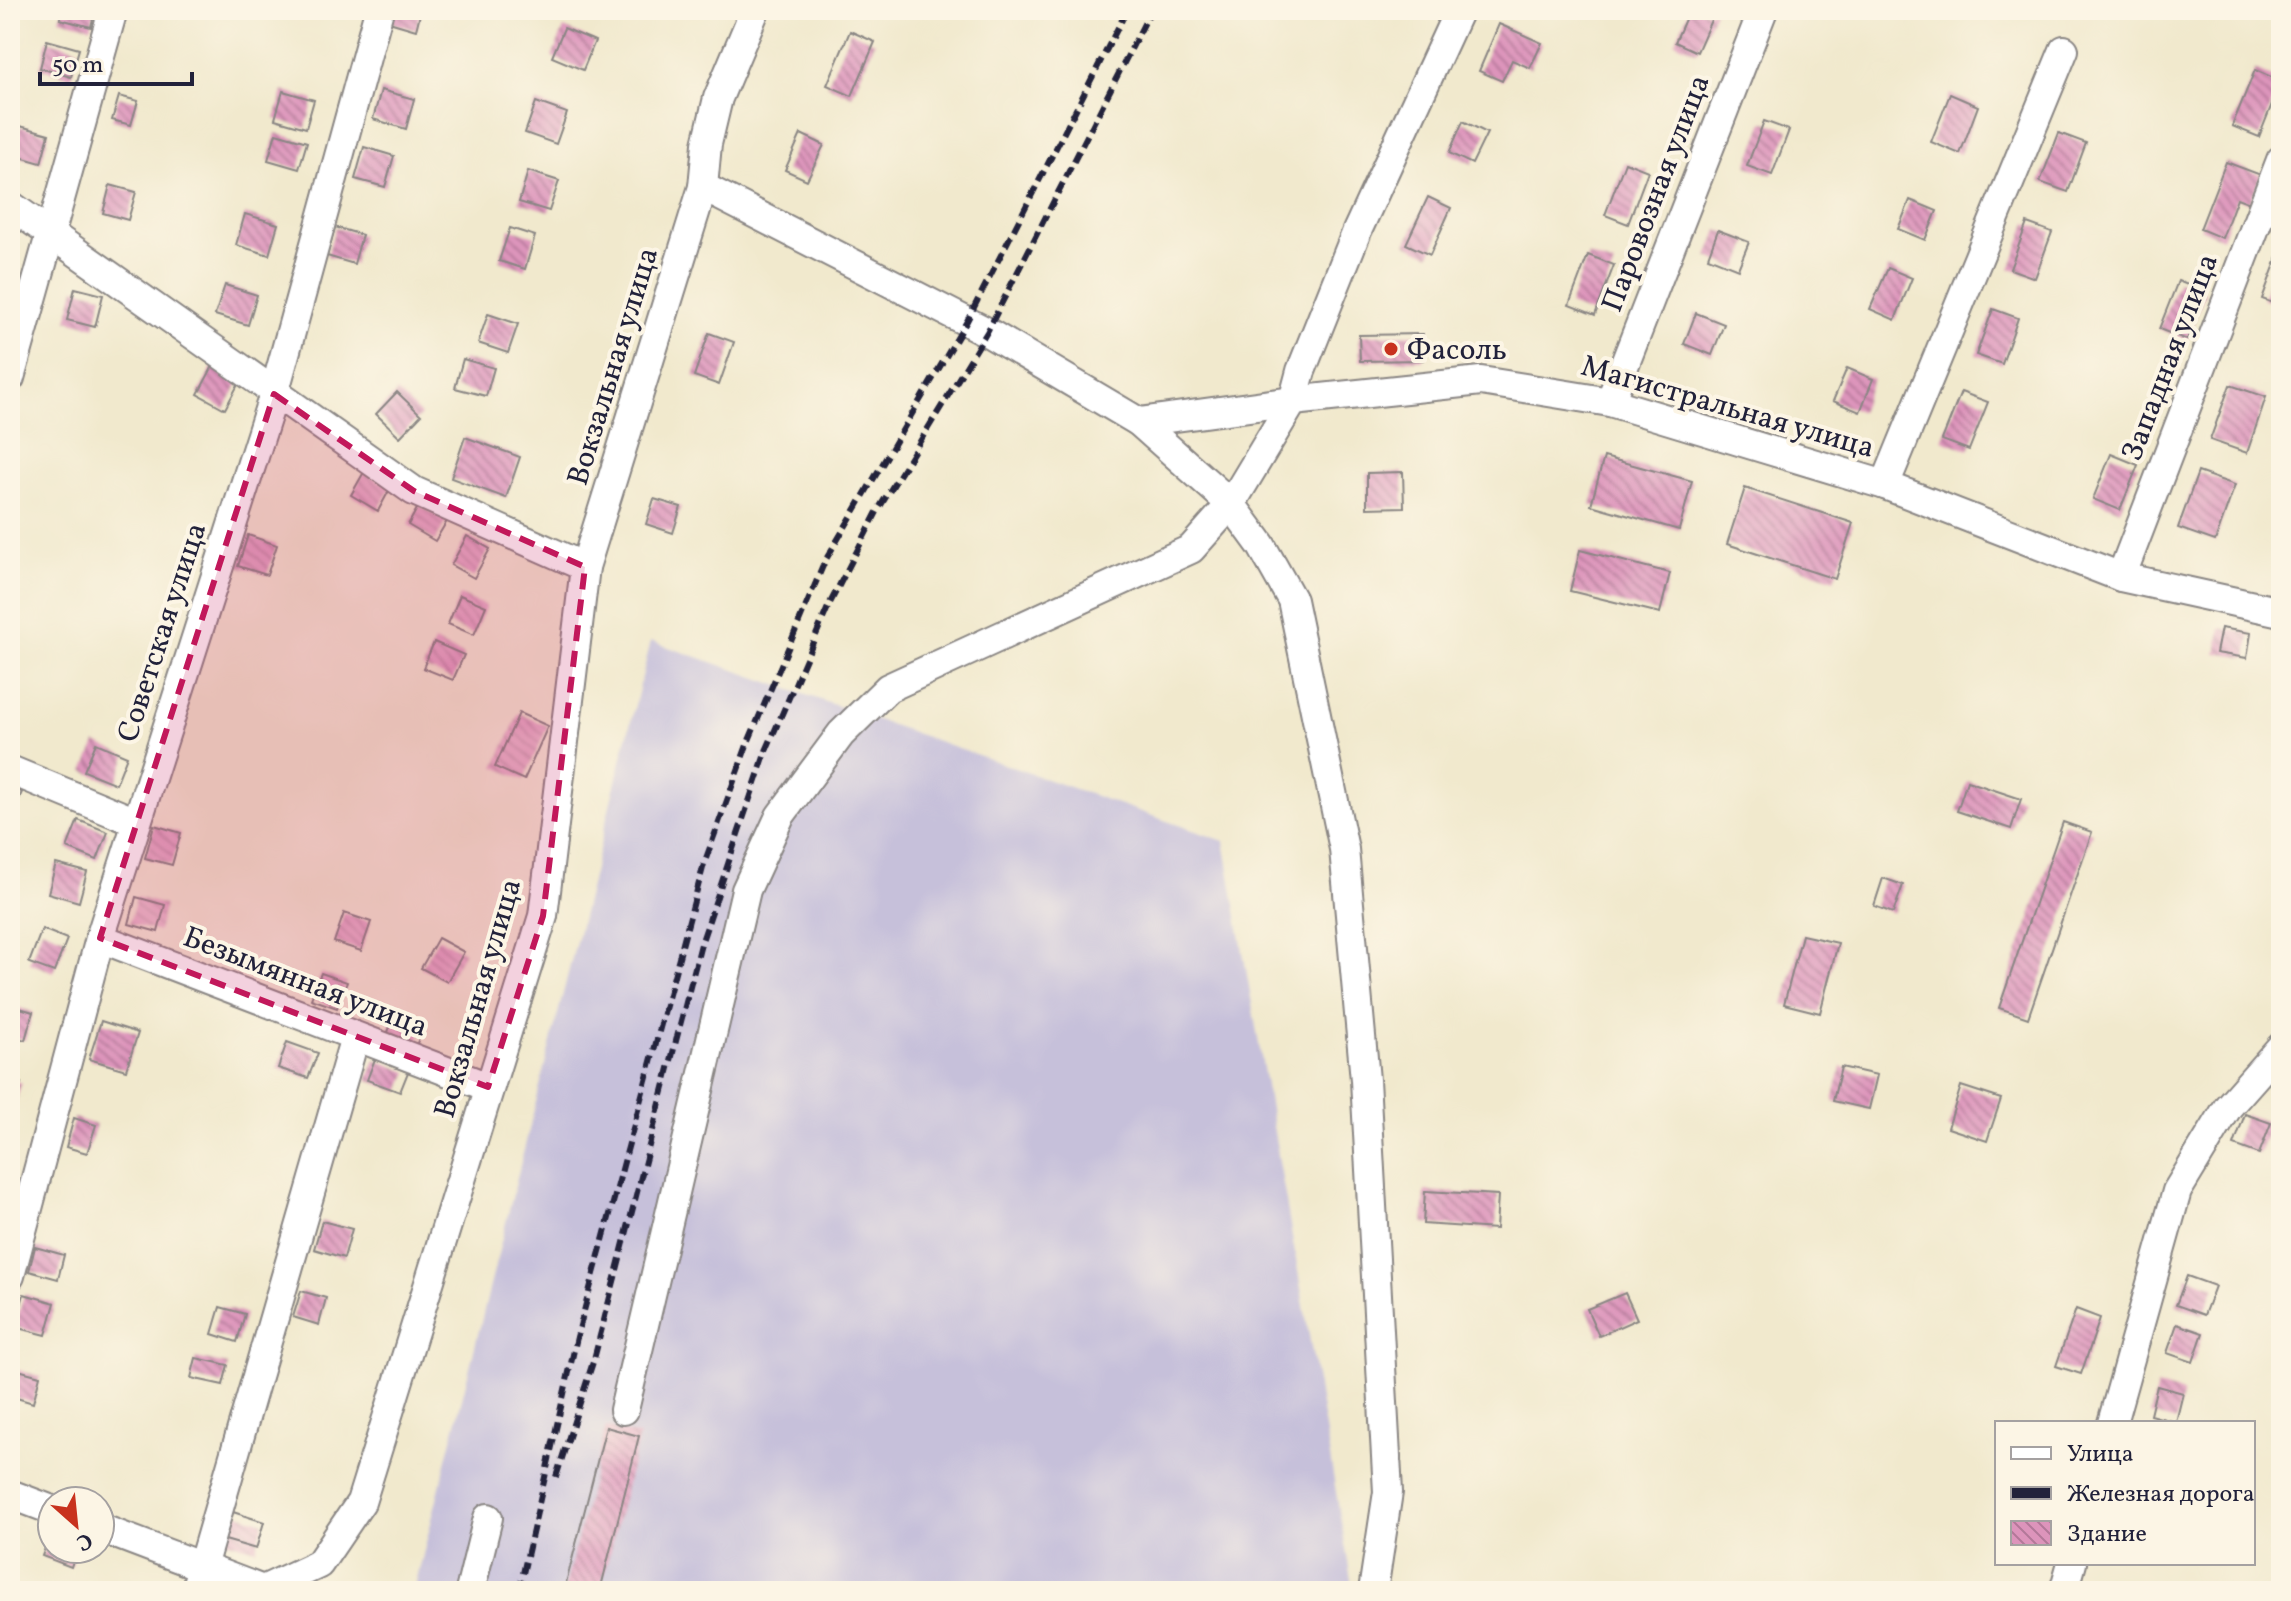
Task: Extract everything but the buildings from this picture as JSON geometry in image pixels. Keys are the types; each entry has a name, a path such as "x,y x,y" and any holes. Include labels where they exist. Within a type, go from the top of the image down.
{"street":[{"path":"10,378 113,10"},
{"name":"Советская улица","path":"10,1276 100,938 274,394 379,10"},
{"name":"Вокзальная улица","path":"263,1590 319,1564 361,1502 543,916 585,567 703,187 707,144 718,98 755,10"},
{"path":"624,1410 746,890 780,816 841,734 888,688 1191,549 1231,504 1293,401 1301,371 1357,231 1459,10"},
{"name":"Паровозная улица","path":"1610,402 1763,10"},
{"path":"1885,485 2064,50"},
{"name":"Западная улица","path":"2121,577 2281,160"},
{"path":"703,187 987,332 1139,422 1231,504 1261,545 1292,600 1344,849 1365,1080 1388,1492 1373,1591"},
{"path":"10,205 414,491 585,567"},
{"name":"Магистральная улица","path":"1139,422 1293,401 1481,381 1610,402 1885,485 2121,577 2281,612"},
{"path":"10,770 136,822"},
{"name":"Безымянная улица","path":"100,938 488,1087"},
{"path":"198,1579 355,1037"},
{"path":"2113,1421 2177,1191 2228,1107 2281,1047"},
{"path":"10,1494 36,1504"},
{"path":"470,1591 488,1518"},
{"path":"116,1536 198,1579 263,1590"},
{"path":"2064,1591 2071,1565"}],"highlighted area":[{"path":"274,394 414,491 585,567 543,916 488,1087 100,938"}],"shaded area":[{"path":"651,641 1224,841 1353,1591 414,1591"}],"railway":[{"path":"519,1591 577,1337 704,864 747,745 825,561 967,321 1127,10"},
{"path":"556,1477 594,1359 701,944 766,751 829,605 878,510 987,332 1151,10"}],"place":[{"name":"Фасоль","path":"1391,349"}]}
